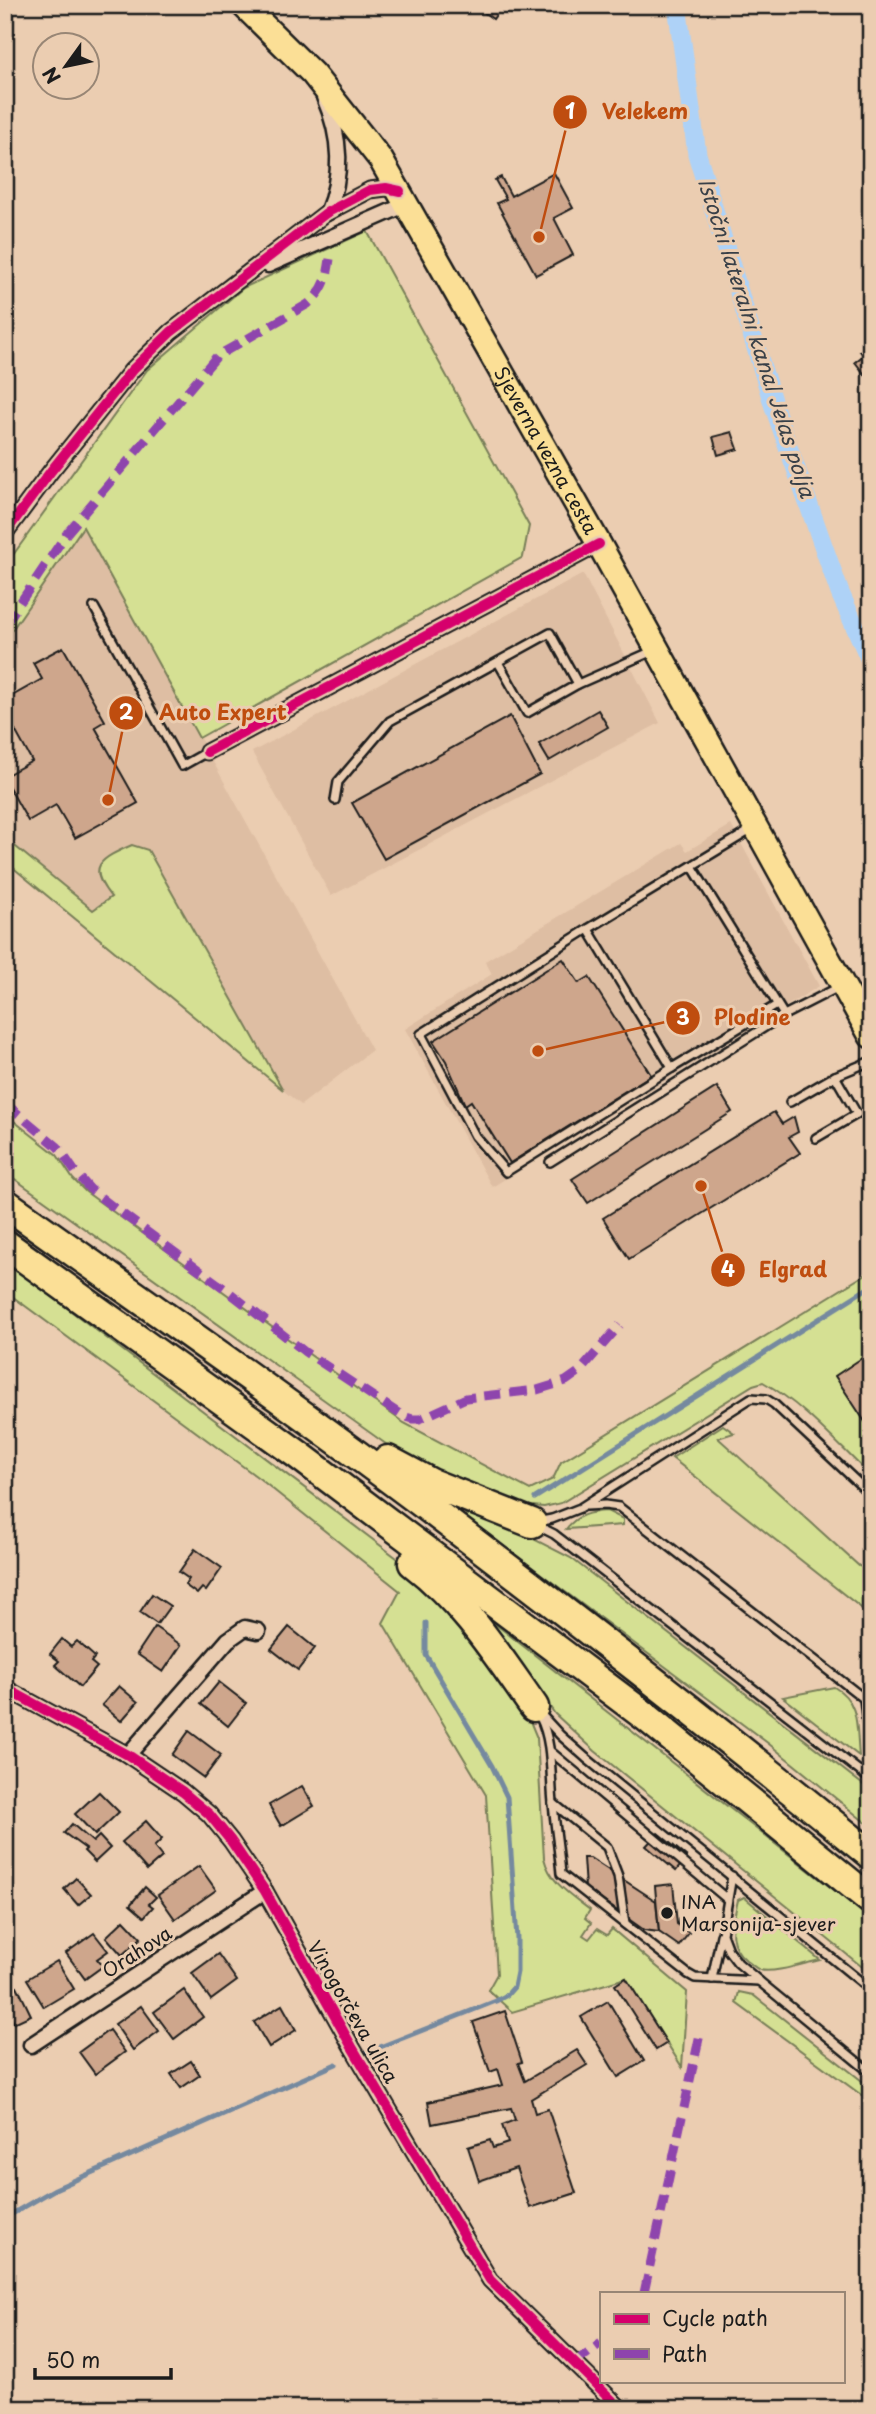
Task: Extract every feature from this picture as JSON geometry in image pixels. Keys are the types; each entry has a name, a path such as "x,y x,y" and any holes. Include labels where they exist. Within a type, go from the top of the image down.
{"highway":[{"path":"5,1203 229,1362 472,1541 724,1735 871,1855"},
{"path":"5,1244 297,1454 645,1716 871,1900"},
{"path":"229,1362 243,1365 278,1381 406,1471 532,1523"},
{"path":"297,1454 308,1472 340,1506 424,1571 448,1594 482,1633 534,1707"}],"main road":[{"name":"Sjeverna vezna cesta","path":"243,5 313,74 374,151 403,198 599,544 871,1036"}],"street":[{"path":"313,74 328,105 340,156 334,196 326,213"},
{"path":"5,533 132,370 172,332 326,213 370,190 386,188 403,198"},
{"path":"248,274 403,198"},
{"path":"207,752 599,544"},
{"path":"128,1755 228,1640 245,1628 258,1631"},
{"name":"Vinogorčeva ulica","path":"5,1688 128,1755 183,1792 209,1814 265,1891 352,2047 490,2280 621,2409"},
{"name":"Orahova","path":"31,2045 265,1891"}],"lane":[{"path":"94,607 182,766 207,752"},
{"path":"335,800 338,782 390,721 550,633 578,684"},
{"path":"498,662 527,713 578,684 656,649"},
{"path":"754,828 421,1034 475,1136 506,1172 777,1005"},
{"path":"692,866 783,1015"},
{"path":"588,929 672,1068"},
{"path":"550,1162 783,1015 842,985"},
{"path":"790,1102 835,1076 871,1061"},
{"path":"816,1138 857,1114 835,1076"},
{"path":"532,1523 552,1520 580,1508 742,1403 758,1397 774,1404 871,1495"},
{"path":"580,1508 593,1505 619,1507 868,1701"},
{"path":"532,1523 554,1534 871,1780"},
{"path":"871,1679 868,1701 871,1758"},
{"path":"534,1707 546,1733 550,1751 561,1874 695,1978 759,1981"},
{"path":"534,1707 586,1758 871,1990"},
{"path":"550,1751 727,1899"},
{"path":"553,1802 607,1847 618,1876 625,1924"},
{"path":"712,1979 732,1876"},
{"path":"722,1934 728,1950 738,1963 871,2073"}],"shaded area":[{"path":"83,526 372,1050 301,1105 5,861 5,640"},
{"path":"583,574 660,723 331,896 252,752"},
{"path":"731,825 819,986 492,1187 405,1029 492,974 485,961 681,843 687,851"}],"green space":[{"path":"367,231 529,526 523,557 199,738 83,527 5,640 5,566 147,370 243,288"},
{"path":"5,838 93,910 111,897 99,878 98,871 105,859 132,845 148,850 283,1090 5,861"},
{"path":"5,1114 57,1155 73,1179 86,1192 404,1423 530,1490 553,1479 561,1462 871,1271 871,1476 806,1413 763,1382 753,1385 561,1503 544,1507 519,1505 488,1494 397,1452 5,1172"},
{"path":"5,1261 422,1577 512,1690 530,1721 537,1738 544,1858 556,1881 590,1910 585,1918 591,1923 583,1935 589,1939 597,1929 607,1935 612,1929 687,1992 682,2067 626,1978 512,2012 488,1990 497,1974 486,1795 383,1623 400,1591 260,1479 5,1291"},
{"path":"723,1425 734,1433 718,1438 859,1566 871,1569 871,1637 865,1634 865,1611 672,1458"},
{"path":"469,1506 571,1558 871,1791 871,1827 769,1744 465,1517"},
{"path":"607,1511 623,1519 623,1525 566,1529 584,1515"},
{"path":"494,1623 871,1919 871,1974 595,1751 555,1714 494,1628"},
{"path":"834,1687 843,1693 853,1708 859,1756 783,1697"},
{"path":"744,1897 820,1960 766,1971 758,1969 746,1960 735,1947 732,1932 738,1900"},
{"path":"739,1992 753,1995 871,2088 871,2102 736,2003"}],"building":[{"path":"474,5 503,5 493,19"},
{"path":"554,173 573,208 554,218 573,255 536,275 497,203 506,199 495,180 501,177 511,196"},
{"path":"871,343 870,381 855,362 864,355 860,351"},
{"path":"732,432 738,449 718,455 713,437"},
{"path":"63,647 105,721 95,727 138,803 75,838 56,805 28,821 5,780 5,776 32,761 5,712 5,700 42,679 33,663"},
{"path":"598,710 608,727 549,761 539,744"},
{"path":"510,716 540,774 384,859 352,803"},
{"path":"563,959 579,983 589,977 651,1075 510,1163 471,1101 465,1105 446,1061 433,1041"},
{"path":"717,1087 732,1112 588,1203 572,1179"},
{"path":"774,1112 782,1124 794,1117 798,1132 789,1137 800,1153 629,1259 603,1218"},
{"path":"868,1354 871,1358 871,1431 835,1376"},
{"path":"195,1549 222,1568 206,1591 202,1588 197,1594 185,1585 189,1579 179,1572"},
{"path":"152,1594 170,1606 157,1624 140,1612"},
{"path":"155,1627 181,1645 163,1672 137,1654"},
{"path":"289,1627 315,1648 298,1670 271,1649"},
{"path":"62,1639 71,1647 77,1641 95,1657 91,1662 97,1667 80,1687 55,1665 59,1661 50,1654"},
{"path":"219,1682 246,1703 228,1726 201,1704"},
{"path":"119,1686 138,1702 121,1721 102,1705"},
{"path":"189,1731 221,1755 204,1778 172,1755"},
{"path":"302,1786 314,1806 281,1826 269,1805"},
{"path":"99,1792 119,1812 95,1835 75,1814"},
{"path":"146,1821 162,1839 154,1847 162,1857 147,1870 122,1842"},
{"path":"72,1824 93,1842 99,1836 110,1848 95,1862 84,1851 86,1849 64,1833"},
{"path":"658,1833 687,1857 676,1871 646,1846"},
{"path":"583,1858 590,1858 656,1901 659,1932 644,1930 585,1888"},
{"path":"199,1866 216,1890 175,1919 158,1895"},
{"path":"76,1878 91,1894 78,1905 64,1889"},
{"name":"INA Marsonija-sjever","path":"673,1884 677,1924 689,1933 679,1946 659,1932 655,1886"},
{"path":"145,1887 156,1897 149,1904 153,1907 144,1917 130,1905"},
{"path":"124,1920 141,1938 122,1955 106,1937"},
{"path":"94,1933 108,1951 97,1959 103,1966 85,1979 66,1953"},
{"path":"218,1954 237,1981 211,2000 192,1973"},
{"path":"57,1961 74,1989 44,2007 27,1979"},
{"path":"626,1978 667,2043 656,2050 615,1985"},
{"path":"17,1986 31,2015 14,2023 5,2005 5,1991"},
{"path":"184,1990 203,2017 174,2039 154,2012"},
{"path":"608,2001 644,2061 618,2077 581,2017"},
{"path":"282,2005 296,2030 269,2047 254,2022"},
{"path":"141,2006 159,2031 133,2050 115,2024"},
{"path":"505,2011 522,2062 518,2063 525,2081 577,2050 587,2065 531,2099 535,2113 548,2109 576,2193 530,2208 516,2168 479,2181 468,2147 490,2140 493,2148 508,2143 502,2125 515,2120 511,2108 432,2124 428,2102 503,2085 498,2069 490,2072 473,2022"},
{"path":"109,2030 125,2052 95,2074 79,2052"},
{"path":"191,2061 200,2075 181,2088 171,2074"}],"waterway":[{"name":"Istočni lateralni kanal Jelas polja","path":"677,5 697,154 774,407 840,593 871,662"},
{"path":"535,1498 871,1286"},
{"path":"365,2053 496,2001 514,1987 517,1972 507,1797 492,1766 426,1655 426,1623"},
{"path":"5,2218 55,2189 336,2064"}],"marked path":[{"path":"5,625 67,533 217,356 308,304 324,284 330,259"},
{"path":"5,1103 58,1147 90,1189 305,1352 403,1416 420,1419 466,1398 537,1390 566,1381 580,1371 620,1325"},
{"path":"644,2292 700,2034"},
{"path":"574,2364 600,2344"}],"cycle path":[{"path":"5,533 132,370 171,332 326,213 370,190 386,188 400,191"},
{"path":"207,752 599,544"},
{"path":"5,1688 128,1755 183,1792 209,1814 265,1891 352,2047 490,2280 621,2409"}],"place":[{"name":"Velekem","path":"539,237"},
{"name":"Auto Expert","path":"108,800"},
{"name":"Plodine","path":"538,1051"},
{"name":"Elgrad","path":"701,1186"},
{"name":"INA Marsonija-sjever","path":"667,1913"}]}
